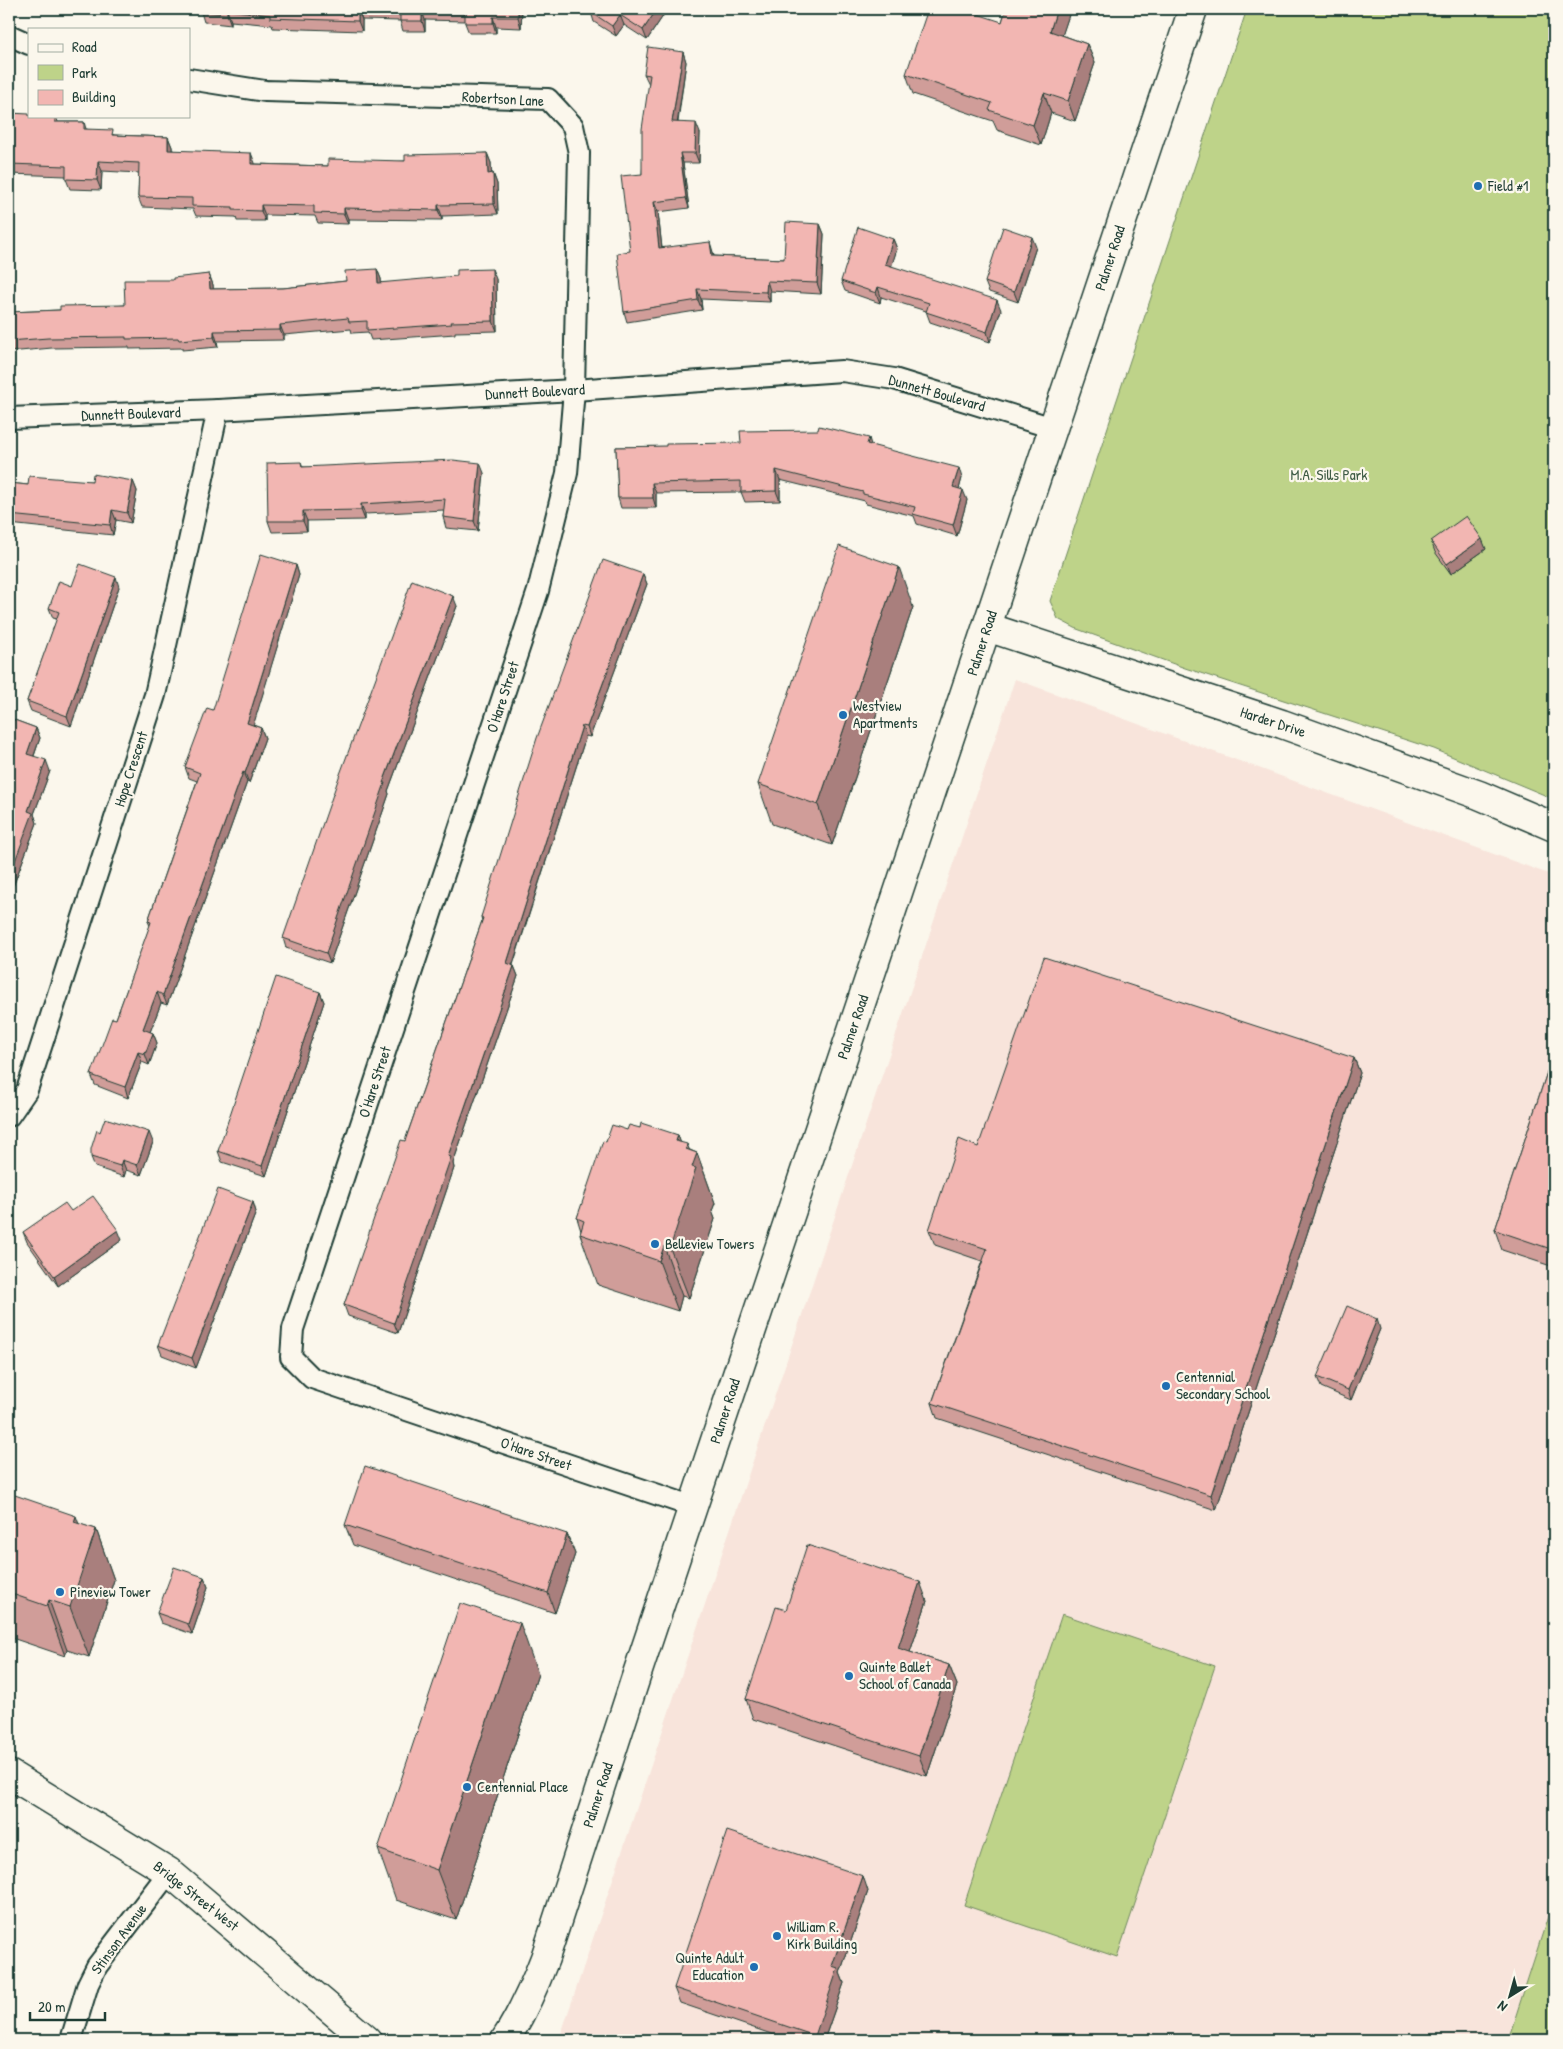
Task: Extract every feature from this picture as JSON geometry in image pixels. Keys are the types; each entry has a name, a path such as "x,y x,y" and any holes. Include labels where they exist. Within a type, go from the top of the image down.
{"street":[{"name":"Palmer Road","path":"505,2040 516,2024 533,1991 545,1958 1193,9"},
{"path":"9,35 28,44"},
{"name":"Robertson Lane","path":"190,79 265,91 548,99 573,126 579,153 574,390"},
{"name":"Dunnett Boulevard","path":"9,418 218,410 574,390 842,371 894,379 1053,428"},
{"name":"O'Hare Street","path":"574,390 567,473 538,591 293,1329 291,1357 312,1378 694,1507"},
{"name":"Hope Crescent","path":"9,1116 27,1090 155,694 218,410"},
{"name":"Harder Drive","path":"987,627 1282,724 1479,795 1554,827"},
{"name":"Bridge Street West","path":"9,1774 169,1872 367,2040"},
{"name":"Stinson Avenue","path":"70,2040 88,1984 97,1966 169,1872"}],"shaded area":[{"name":"Centennial Secondary School","path":"1015,679 1554,876 1554,1898 1508,2040 559,2040"}],"green space":[{"name":"M.A. Sills Park","path":"1247,9 1554,9 1554,799 1434,749 1185,668 1077,629 1058,619 1050,601"},
{"path":"1062,1614 1215,1666 1117,1957 964,1905"},
{"path":"1554,1898 1554,2040 1508,2040"}],"building":[{"path":"201,9 518,9 518,17 493,17 493,23 465,23 465,11 422,10 422,21 400,21 400,11 358,10 358,21 270,18 270,15 227,10 227,14 201,12"},
{"path":"593,9 657,9 643,30 620,15 612,26 591,12"},
{"path":"928,9 962,9 1002,22 1006,9 1057,9 1050,31 1087,44 1068,101 1044,93 1033,125 989,110 992,103 906,74"},
{"path":"648,47 683,52 672,122 696,123 695,153 680,153 686,198 654,202 659,248 710,242 712,256 784,259 786,222 820,224 817,283 767,281 766,292 697,289 698,300 624,312 617,253 630,251 621,176 642,174 642,129 650,75 644,74"},
{"path":"9,113 28,114 28,118 55,118 55,122 84,122 84,129 113,130 112,135 168,137 168,150 251,153 251,164 328,166 328,159 405,161 405,155 487,153 488,174 493,173 494,204 438,205 438,210 344,208 344,214 314,213 314,206 261,205 261,211 233,210 233,207 192,206 192,198 138,197 139,163 98,161 97,180 66,179 66,166 9,164"},
{"path":"858,227 893,239 885,264 997,300 987,332 926,312 929,303 878,287 876,293 841,281"},
{"path":"1003,227 1032,237 1014,292 985,282"},
{"path":"377,269 378,283 457,276 457,270 492,269 493,321 451,322 452,324 367,330 367,321 349,322 348,318 280,325 280,330 214,331 214,337 179,340 178,338 126,339 126,337 48,338 9,341 9,312 60,310 60,306 125,305 124,280 173,280 173,278 209,274 210,289 283,288 346,281 345,271"},
{"path":"819,426 869,438 867,444 959,468 953,487 963,490 953,525 913,514 915,507 776,470 776,491 741,492 741,481 652,483 653,498 618,498 616,447 741,443 740,431 818,430"},
{"path":"453,460 480,463 474,521 443,517 445,499 361,504 361,510 303,511 303,521 268,521 267,463 301,462 302,467"},
{"path":"93,474 133,481 127,513 112,510 110,525 9,515 9,483 28,485 29,476 92,481"},
{"path":"1466,516 1482,539 1447,564 1431,541"},
{"path":"839,546 899,567 818,805 758,784"},
{"path":"261,554 296,565 247,723 261,728 245,773 243,772 163,995 157,992 143,1029 153,1033 145,1054 138,1052 125,1087 91,1075 112,1018 116,1019 151,922 148,921 200,773 185,767 207,708 213,710"},
{"path":"603,560 643,574 587,727 582,726 507,963 514,966 448,1156 451,1157 394,1323 344,1305 401,1140 405,1141 483,918 481,917 537,738"},
{"path":"80,564 116,577 67,716 27,701 59,612 49,608 59,581 72,586"},
{"path":"412,580 453,596 383,783 385,783 326,953 283,938 339,777"},
{"path":"9,718 36,728 27,754 46,760 28,811 33,813 9,877 9,797 14,782 9,781"},
{"path":"1044,957 1354,1058 1211,1495 932,1403 987,1249 929,1230 959,1139 978,1147"},
{"path":"276,977 320,992 262,1166 218,1151"},
{"path":"1554,1051 1554,1250 1495,1230"},
{"path":"105,1118 149,1132 137,1165 122,1160 120,1166 91,1157 91,1149 97,1130 100,1132"},
{"path":"641,1123 678,1135 676,1141 687,1144 686,1149 697,1153 692,1167 696,1168 670,1248 664,1246 659,1261 580,1234 584,1221 577,1218 603,1141 606,1142 612,1125 627,1130 629,1125 640,1128"},
{"path":"218,1189 253,1202 192,1358 158,1345"},
{"path":"93,1196 118,1230 54,1276 23,1232 65,1203 71,1211"},
{"path":"1347,1306 1377,1319 1348,1390 1317,1377"},
{"path":"365,1466 567,1534 548,1593 345,1525"},
{"path":"9,1493 76,1516 74,1522 96,1529 70,1607 49,1600 47,1606 9,1593"},
{"name":"Quinte Ballet School of Canada","path":"807,1545 920,1582 898,1648 949,1665 919,1756 746,1699 776,1607 786,1610"},
{"path":"174,1567 204,1577 188,1624 157,1613"},
{"path":"460,1603 520,1623 437,1870 378,1849"},
{"name":"William R. Kirk Building","path":"727,1831 863,1876 832,1966 838,1968 815,2036 674,1988"}],"place":[{"name":"Field #1","path":"1478,186"},
{"name":"Westview Apartments","path":"843,715"},
{"name":"Belleview Towers","path":"655,1244"},
{"name":"Centennial Secondary School","path":"1166,1386"},
{"name":"Pineview Tower","path":"60,1592"},
{"name":"Quinte Ballet School of Canada","path":"849,1676"},
{"name":"Centennial Place","path":"467,1787"},
{"name":"William R. Kirk Building","path":"777,1936"},
{"name":"Quinte Adult Education","path":"754,1967"}]}
